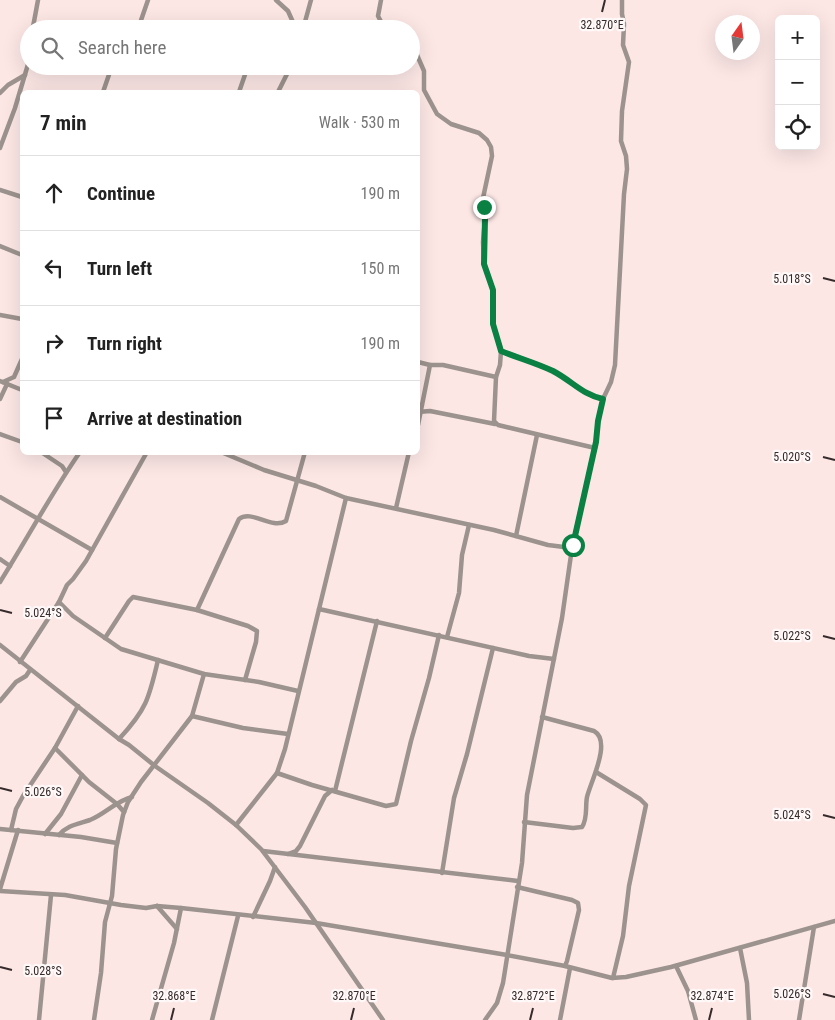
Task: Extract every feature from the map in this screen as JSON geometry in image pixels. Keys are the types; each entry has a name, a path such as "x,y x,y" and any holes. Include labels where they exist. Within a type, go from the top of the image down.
{"street":[{"path":"34,20 38,0"},
{"path":"141,20 148,0"},
{"path":"276,0 288,11 292,20"},
{"path":"305,20 311,0"},
{"path":"380,20 378,16 381,0"},
{"path":"485,1020 495,1008 503,983 522,862 527,795 562,618 572,548 595,448 603,399 614,374 617,355 622,228 628,169 626,156 620,141 629,62 623,44 622,0"},
{"path":"420,62 424,71 423,87 437,114 451,124 479,133 487,140 491,147 492,156 483,198 485,219 484,264 493,290 493,324 501,351 496,377 493,418 495,424"},
{"path":"0,92 25,75"},
{"path":"20,90 25,75"},
{"path":"104,90 109,75"},
{"path":"241,90 245,75"},
{"path":"279,90 286,75"},
{"path":"0,148 20,92"},
{"path":"0,190 20,196"},
{"path":"0,246 20,254"},
{"path":"0,315 20,319"},
{"path":"501,351 550,370 590,396 603,399"},
{"path":"420,362 443,365 496,377"},
{"path":"14,387 14,377 20,364"},
{"path":"430,365 420,412 430,411 495,424 595,448"},
{"path":"3,382 14,377"},
{"path":"3,382 20,389"},
{"path":"0,399 3,382"},
{"path":"0,434 20,441"},
{"path":"516,536 537,435"},
{"path":"46,455 62,466 66,472"},
{"path":"0,582 78,455"},
{"path":"20,662 58,602 66,585 73,579 92,550 145,455"},
{"path":"228,455 264,470 298,480 346,498 396,508 548,545 572,548"},
{"path":"197,610 239,519 246,516 276,523 284,522 287,518 304,455"},
{"path":"396,508 409,455"},
{"path":"0,497 92,550"},
{"path":"236,825 277,773 346,498"},
{"path":"447,637 459,593 462,556 469,525"},
{"path":"0,559 10,566"},
{"path":"105,638 133,597 197,610 248,626 257,631 256,642 245,680"},
{"path":"58,602 73,616 121,649 204,674 259,682 298,691"},
{"path":"319,609 529,656 554,659"},
{"path":"286,855 300,846 325,796 334,790 377,621"},
{"path":"277,773 386,806 396,804 439,635"},
{"path":"0,645 118,739 129,745 154,766 236,825 264,851 383,1020"},
{"path":"442,873 454,798 467,754 493,648"},
{"path":"118,739 135,722 146,705 158,660"},
{"path":"0,701 16,682 26,676 30,670"},
{"path":"94,1020 101,973 105,922 112,892 117,843 124,812 132,797 192,716 204,674"},
{"path":"11,830 16,809 28,786 55,748 78,706"},
{"path":"192,716 243,728 288,734"},
{"path":"524,822 573,828 582,827 587,797 596,772 602,745 600,735 588,729 542,717"},
{"path":"55,748 82,776 117,804 124,812"},
{"path":"596,772 640,798 646,805 629,886 623,936 613,978"},
{"path":"46,834 61,814 82,776"},
{"path":"59,835 66,827 91,820 122,799 132,797"},
{"path":"0,829 117,843"},
{"path":"18,830 0,890 51,896 65,895 109,904 146,908 157,906 181,908 238,916 316,923 507,955 613,978 676,966 835,921"},
{"path":"264,851 518,881"},
{"path":"253,917 275,867"},
{"path":"517,887 578,903 579,910 567,967 560,1020"},
{"path":"39,1020 51,896"},
{"path":"157,906 177,929"},
{"path":"152,1020 181,908"},
{"path":"212,1020 238,916"},
{"path":"799,1020 814,927"},
{"path":"740,948 747,983 750,1020"},
{"path":"676,966 688,991 696,1020"},
{"path":"374,1020 379,1014"}],"route":[{"path":"484,207 484,264 493,290 492,318 501,351 550,370 567,379 590,396 603,399 595,448 573,545"}]}
